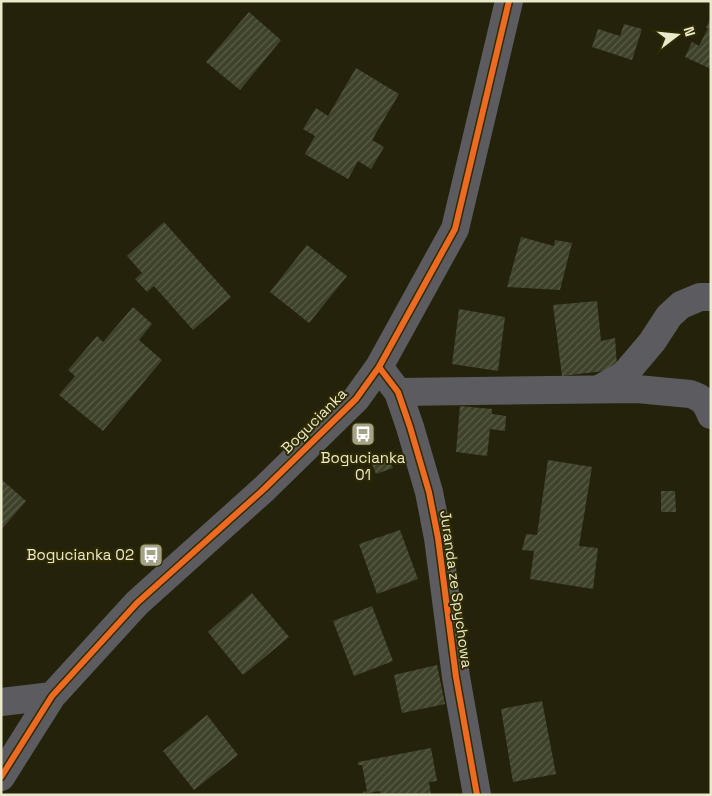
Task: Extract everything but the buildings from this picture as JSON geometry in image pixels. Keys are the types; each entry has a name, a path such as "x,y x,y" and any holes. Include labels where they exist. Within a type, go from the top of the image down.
{"street":[{"name":"Bogucianka","path":"1,777 52,696 138,603 264,489 356,399 379,368 455,229 509,1"},
{"path":"599,390 624,375 652,342 669,316 681,304 700,297 711,297"},
{"name":"Juranda ze Spychowa","path":"379,368 398,392 429,492 438,538 456,677 477,795"},
{"path":"398,392 637,389 698,396 706,404 711,416"},
{"path":"1,702 52,696"}],"cycle path":[{"path":"1,777 52,696 137,603 264,489 356,399 379,367 455,229 509,1"},
{"path":"379,367 398,392 429,492 438,538 456,677 477,795"}],"place":[{"name":"Bogucianka 01","path":"363,434"},
{"name":"Bogucianka 02","path":"151,555"}]}
